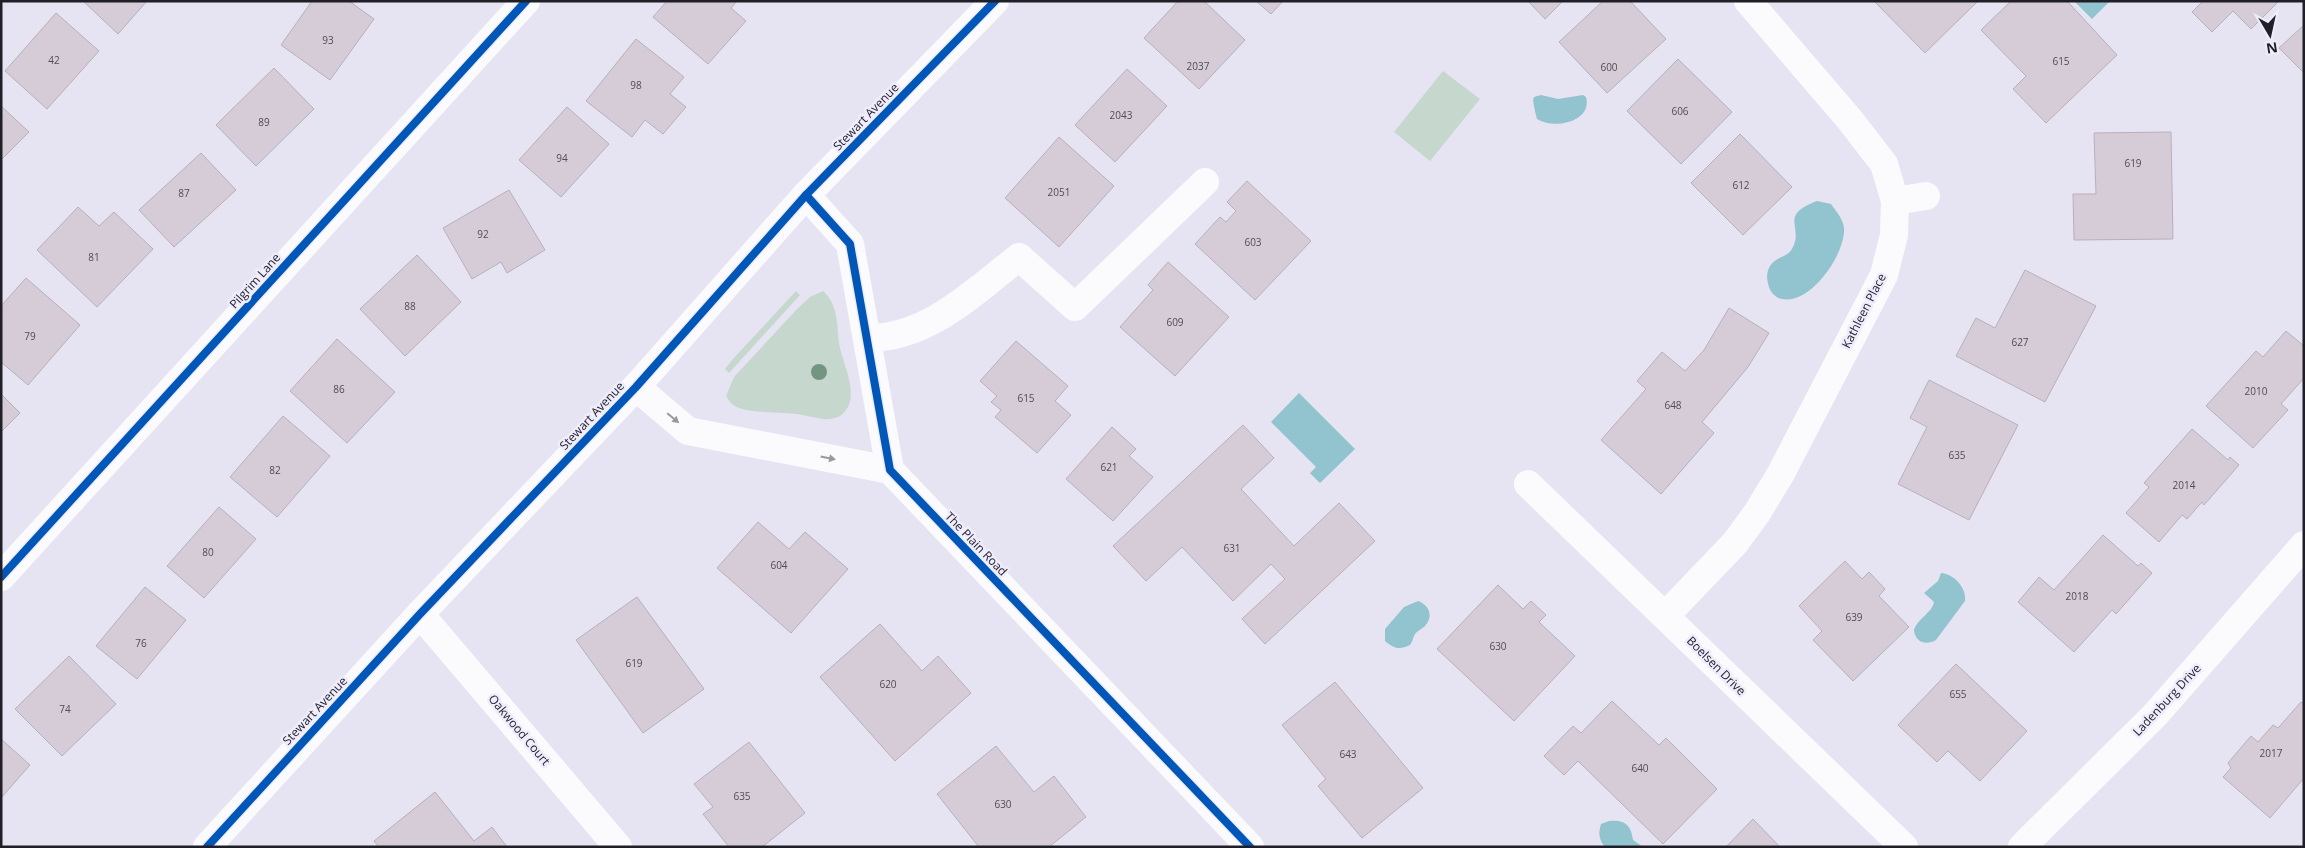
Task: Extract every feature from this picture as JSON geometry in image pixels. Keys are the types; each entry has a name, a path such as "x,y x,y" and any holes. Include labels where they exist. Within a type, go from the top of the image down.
{"street":[{"name":"Pilgrim Lane","path":"1,577 526,1"},
{"name":"Stewart Avenue","path":"207,847 420,614 636,386 806,195 995,1"},
{"name":"Kathleen Place","path":"1666,615 1735,542 1757,513 1780,475 1884,275 1894,234 1895,201 1884,164 1861,133 1748,1"},
{"path":"867,338 897,335 926,325 952,308 1019,257 1075,307 1205,182"},
{"path":"636,386 688,431 890,470 850,244 806,195"},
{"path":"1895,201 1926,196"},
{"name":"The Plain Road","path":"890,470 1250,847"},
{"name":"Boelsen Drive","path":"1528,484 1666,615 1725,676 1904,847"},
{"name":"Ladenburg Drive","path":"2022,847 2155,715 2298,563"},
{"name":"Oakwood Court","path":"420,614 618,847"}],"green space":[{"path":"1443,71 1480,99 1430,161 1394,132"},
{"path":"796,291 800,295 729,373 725,369 732,360"},
{"path":"823,291 832,302 834,308 839,343 849,377 850,403 844,412 837,417 826,419 789,413 753,411 739,408 730,402 726,396 734,377 798,308 810,297"}],"water":[{"path":"2074,1 2110,1 2092,19"},
{"path":"1541,95 1558,99 1583,95 1586,97 1587,106 1584,113 1578,118 1570,122 1552,124 1537,119 1533,100 1534,97"},
{"path":"1817,201 1831,204 1842,221 1844,228 1843,238 1839,250 1825,275 1815,286 1793,299 1782,299 1774,295 1770,289 1767,280 1768,270 1774,261 1792,249 1796,234 1794,222 1798,212 1805,206"},
{"path":"1299,393 1355,449 1320,483 1310,473 1316,467 1271,422"},
{"path":"1941,573 1951,576 1959,582 1964,591 1965,601 1936,640 1925,643 1916,637 1914,630 1933,606 1934,602 1924,593 1938,581"},
{"path":"1418,601 1425,605 1429,611 1428,622 1415,634 1410,645 1403,648 1391,646 1385,641 1385,629 1404,607"},
{"path":"1609,821 1619,821 1626,824 1631,830 1633,840 1643,847 1605,847 1600,839 1600,830 1601,824"}],"building":[{"path":"83,1 147,1 118,34"},
{"path":"312,1 349,1 374,19 330,80 281,45"},
{"path":"667,1 737,1 731,8 746,21 708,64 653,17"},
{"path":"1178,1 1204,1 1245,40 1199,89 1144,38"},
{"path":"1256,1 1283,1 1271,14"},
{"path":"1528,1 1563,1 1545,19"},
{"path":"1603,1 1630,1 1666,39 1607,93 1559,42"},
{"path":"1874,1 1978,1 1925,53"},
{"path":"2011,1 2067,1 2117,55 2046,123 2013,89 2026,76 1981,30"},
{"path":"2203,1 2279,1 2251,29 2233,11 2212,32 2192,12"},
{"path":"56,13 99,51 47,109 5,71"},
{"path":"2304,25 2304,73 2279,48"},
{"path":"636,39 684,77 670,94 686,107 663,134 645,120 632,137 586,101"},
{"path":"1678,59 1732,112 1681,164 1627,111"},
{"path":"274,68 314,109 256,166 216,125"},
{"path":"1127,69 1167,106 1115,162 1075,125"},
{"path":"1,106 29,132 1,160"},
{"path":"567,107 609,144 561,197 519,160"},
{"path":"2171,132 2173,239 2074,240 2073,194 2096,194 2094,133"},
{"path":"1740,134 1792,187 1743,235 1691,183"},
{"path":"1059,137 1114,186 1059,247 1005,198"},
{"path":"201,153 236,190 174,247 139,210"},
{"path":"1247,181 1311,241 1255,300 1195,244 1220,217 1226,222 1236,211 1227,202"},
{"path":"509,190 545,250 507,273 501,262 472,279 443,228"},
{"path":"78,207 99,226 114,212 153,249 97,307 37,250"},
{"path":"417,255 461,302 405,356 360,309"},
{"path":"1168,262 1229,317 1175,376 1120,327 1153,290 1148,285"},
{"path":"2025,270 2096,306 2045,402 1956,356 1976,318 1995,328"},
{"path":"26,278 80,325 28,385 1,362 1,306"},
{"path":"1729,308 1769,333 1748,367 1702,422 1714,433 1661,494 1601,440 1646,389 1637,381 1662,352 1685,371 1704,350"},
{"path":"2286,331 2304,346 2304,378 2281,404 2288,410 2253,448 2206,406 2256,351 2263,357"},
{"path":"337,339 395,392 347,443 290,391"},
{"path":"1016,341 1068,386 1055,401 1071,415 1037,453 995,417 1001,410 991,402 997,396 980,381"},
{"path":"1929,380 2018,425 1969,520 1898,484 1927,427 1910,418"},
{"path":"1,394 20,413 1,432"},
{"path":"283,416 330,456 277,517 230,477"},
{"path":"1243,425 1274,458 1241,489 1294,546 1339,503 1375,541 1265,644 1242,619 1285,579 1271,564 1233,601 1182,547 1146,581 1113,546"},
{"path":"1112,427 1136,449 1129,456 1153,477 1113,521 1066,479"},
{"path":"2192,429 2228,460 2230,457 2239,465 2204,505 2202,502 2187,519 2182,515 2159,542 2126,513 2149,487 2144,483"},
{"path":"219,507 256,539 204,598 167,566"},
{"path":"758,522 789,549 805,532 848,569 791,633 717,568"},
{"path":"2103,535 2138,566 2141,563 2152,573 2116,614 2112,610 2074,652 2018,602 2039,577 2054,590"},
{"path":"1845,561 1862,579 1869,572 1885,589 1879,596 1909,627 1853,681 1813,640 1822,631 1799,606"},
{"path":"1498,585 1523,609 1531,601 1546,615 1539,622 1575,656 1514,721 1437,649"},
{"path":"145,587 186,620 137,679 96,646"},
{"path":"637,597 704,689 643,733 576,640"},
{"path":"880,624 922,671 938,656 971,693 895,761 820,677"},
{"path":"69,656 116,704 62,756 15,709"},
{"path":"1956,664 2027,731 1980,781 1948,751 1937,762 1898,725"},
{"path":"1335,682 1423,788 1362,838 1318,786 1326,779 1282,725"},
{"path":"1612,701 1659,745 1666,738 1717,789 1663,844 1578,761 1564,775 1544,756 1573,726 1581,733"},
{"path":"2301,702 2304,704 2304,778 2270,818 2223,777 2231,768 2228,763 2251,736 2258,742 2273,725 2278,728"},
{"path":"1,739 30,765 1,798"},
{"path":"749,742 805,813 762,847 729,847 703,814 713,807 694,784"},
{"path":"996,746 1034,792 1054,776 1086,817 1049,847 979,847 937,794"},
{"path":"435,792 474,841 492,827 507,847 379,847 374,841"},
{"path":"1753,819 1780,847 1726,847"}],"cycle path":[{"path":"1,577 526,1"},
{"path":"207,847 420,614 636,387 806,195 995,1"},
{"path":"806,195 850,244 890,470 1250,847"}]}
